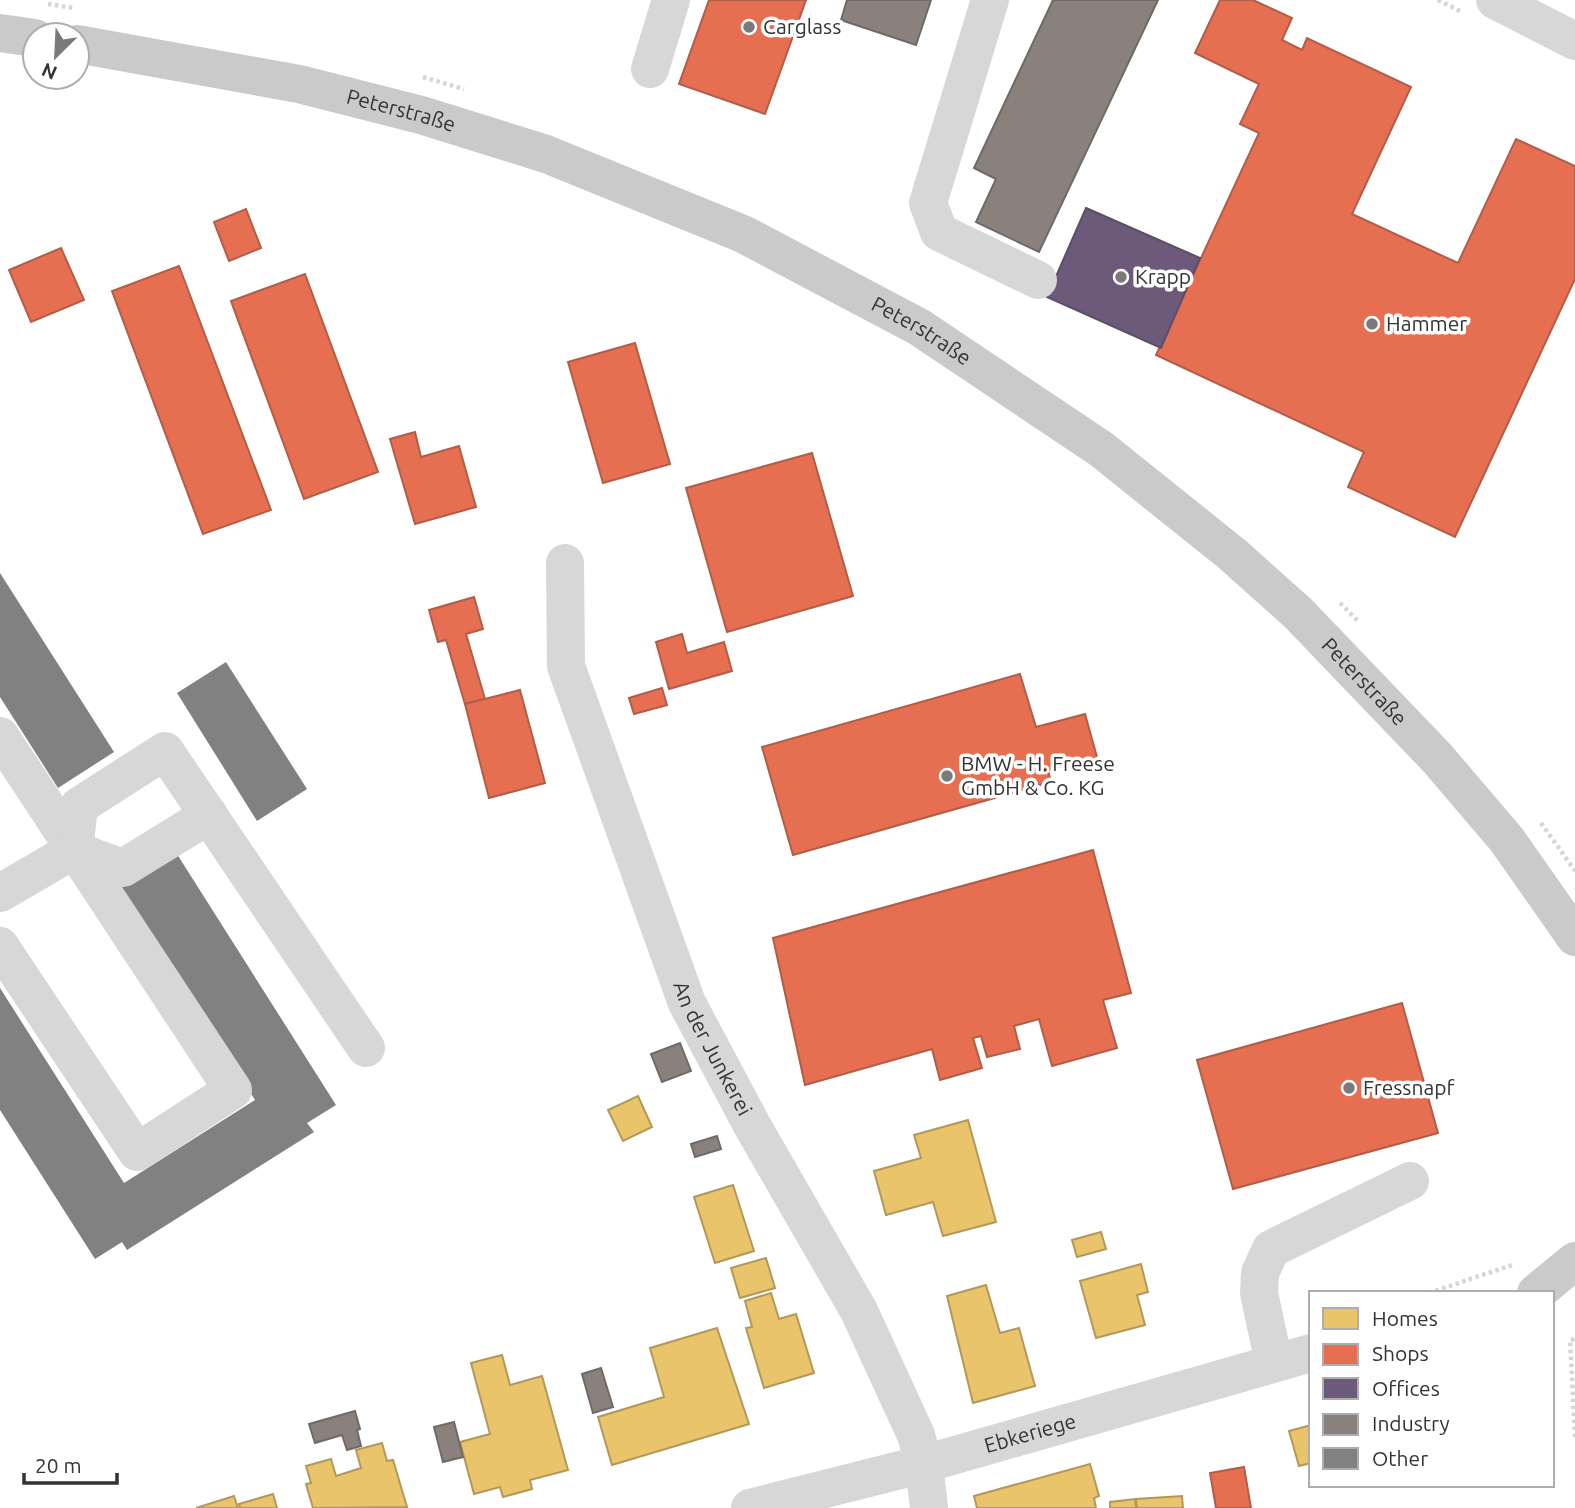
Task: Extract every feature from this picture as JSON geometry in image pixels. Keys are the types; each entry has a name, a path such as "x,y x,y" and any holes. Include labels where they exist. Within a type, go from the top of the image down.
{"main road":[{"path":"0,33 21,36"},
{"name":"Peterstraße","path":"91,47 299,84 421,116 546,154 743,234 919,327 1101,449 1232,554 1298,613 1437,758 1507,840 1575,937"},
{"path":"1530,1283 1575,1261"}],"street":[{"path":"650,69 671,0"},
{"path":"990,0 928,203 939,232 1038,280"},
{"path":"1494,0 1575,41"},
{"name":"An der Junkerei","path":"565,563 566,666 687,1003 752,1127 859,1311 916,1436 924,1464 929,1508"},
{"path":"0,736 233,1090 137,1152 0,946"},
{"path":"74,850 79,806 165,751 366,1048"},
{"path":"74,850 123,868 209,815"},
{"path":"0,893 74,850"},
{"path":"1274,1363 1259,1293 1260,1273 1271,1249 1410,1181"},
{"path":"1530,1283 1575,1281"},
{"name":"Ebkeriege","path":"750,1508 924,1464 1309,1354"}],"path":[{"path":"1449,1291 1530,1283"},
{"path":"1574,1437 1570,1340 1575,1339"}],"building: Homes":[{"path":"638,1096 652,1127 623,1141 608,1110"},
{"path":"968,1120 996,1222 943,1236 933,1202 886,1215 874,1171 921,1158 914,1135"},
{"path":"733,1185 754,1251 715,1263 694,1197"},
{"path":"1101,1232 1106,1249 1077,1257 1072,1240"},
{"path":"766,1258 775,1288 740,1298 731,1268"},
{"path":"1141,1264 1148,1292 1137,1295 1145,1325 1096,1338 1080,1281"},
{"path":"986,1285 1000,1333 1019,1328 1035,1386 973,1403 947,1296"},
{"path":"771,1293 779,1319 796,1314 814,1373 764,1388 746,1328 752,1327 745,1301"},
{"path":"717,1328 749,1424 612,1465 598,1417 664,1397 650,1348"},
{"path":"502,1355 510,1385 542,1376 568,1470 530,1480 532,1489 503,1497 500,1487 474,1494 460,1442 490,1434 471,1363"},
{"path":"1309,1426 1309,1464 1299,1466 1289,1431"},
{"path":"382,1443 387,1461 393,1460 407,1507 313,1508 306,1484 311,1483 306,1466 331,1459 336,1476 361,1468 356,1450"},
{"path":"1090,1464 1099,1496 1094,1498 1096,1508 977,1508 974,1496"},
{"path":"273,1494 277,1508 240,1508 239,1504"},
{"path":"234,1496 238,1508 196,1508"},
{"path":"1182,1496 1183,1508 1137,1508 1136,1499"},
{"path":"1135,1499 1136,1508 1110,1508 1110,1502"}],"building: Shops":[{"path":"709,0 806,0 765,114 679,84"},
{"path":"1220,0 1253,0 1292,18 1282,40 1302,50 1307,38 1411,87 1352,214 1458,263 1516,139 1575,166 1575,279 1455,537 1348,487 1364,452 1156,355 1259,133 1240,124 1259,84 1195,53"},
{"path":"246,209 261,248 229,261 214,222"},
{"path":"61,248 84,300 31,322 9,270"},
{"path":"179,266 271,510 203,534 112,291"},
{"path":"305,274 378,472 304,499 231,301"},
{"path":"635,343 670,464 603,483 568,362"},
{"path":"415,432 421,457 459,446 476,507 415,524 390,439"},
{"path":"812,453 853,596 727,632 686,488"},
{"path":"474,597 483,629 466,634 485,699 465,704 446,640 438,642 429,610"},
{"path":"682,634 687,653 724,642 732,671 669,689 656,642"},
{"path":"1020,674 1036,727 1085,714 1097,757 1048,770 1051,782 793,855 762,747"},
{"path":"662,688 667,705 634,714 629,698"},
{"path":"520,690 545,783 489,798 465,704"},
{"path":"1093,850 1131,993 1103,1000 1117,1048 1052,1066 1039,1019 1014,1026 1020,1049 987,1057 981,1036 973,1038 982,1068 940,1080 932,1049 805,1085 773,938"},
{"path":"1402,1003 1438,1133 1233,1189 1197,1060"},
{"path":"1244,1467 1251,1508 1216,1508 1210,1473"}],"building: Offices":[{"path":"1086,208 1200,258 1161,348 1047,297"}],"building: Industry":[{"path":"847,0 931,0 916,45 841,20"},
{"path":"1053,0 1158,0 1039,252 976,222 996,179 974,168"},
{"path":"680,1043 691,1071 662,1082 651,1054"},
{"path":"717,1136 721,1149 695,1157 691,1144"},
{"path":"601,1368 613,1407 593,1413 582,1374"},
{"path":"355,1411 361,1446 347,1450 342,1435 315,1443 309,1424"},
{"path":"454,1422 463,1457 443,1462 434,1427"}],"building: Other":[{"path":"0,573 114,752 58,788 0,697"},
{"path":"226,662 307,789 257,821 177,693"},
{"path":"175,851 336,1105 307,1123 314,1132 127,1250 122,1242 95,1259 0,1110 0,988 124,1183 255,1100 120,886"}],"place":[{"name":"Carglass","path":"749,27"},
{"name":"Krapp","path":"1121,277"},
{"name":"Hammer","path":"1372,324"},
{"name":"BMW - H. Freese GmbH & Co. KG","path":"947,776"},
{"name":"Fressnapf","path":"1349,1088"}]}
